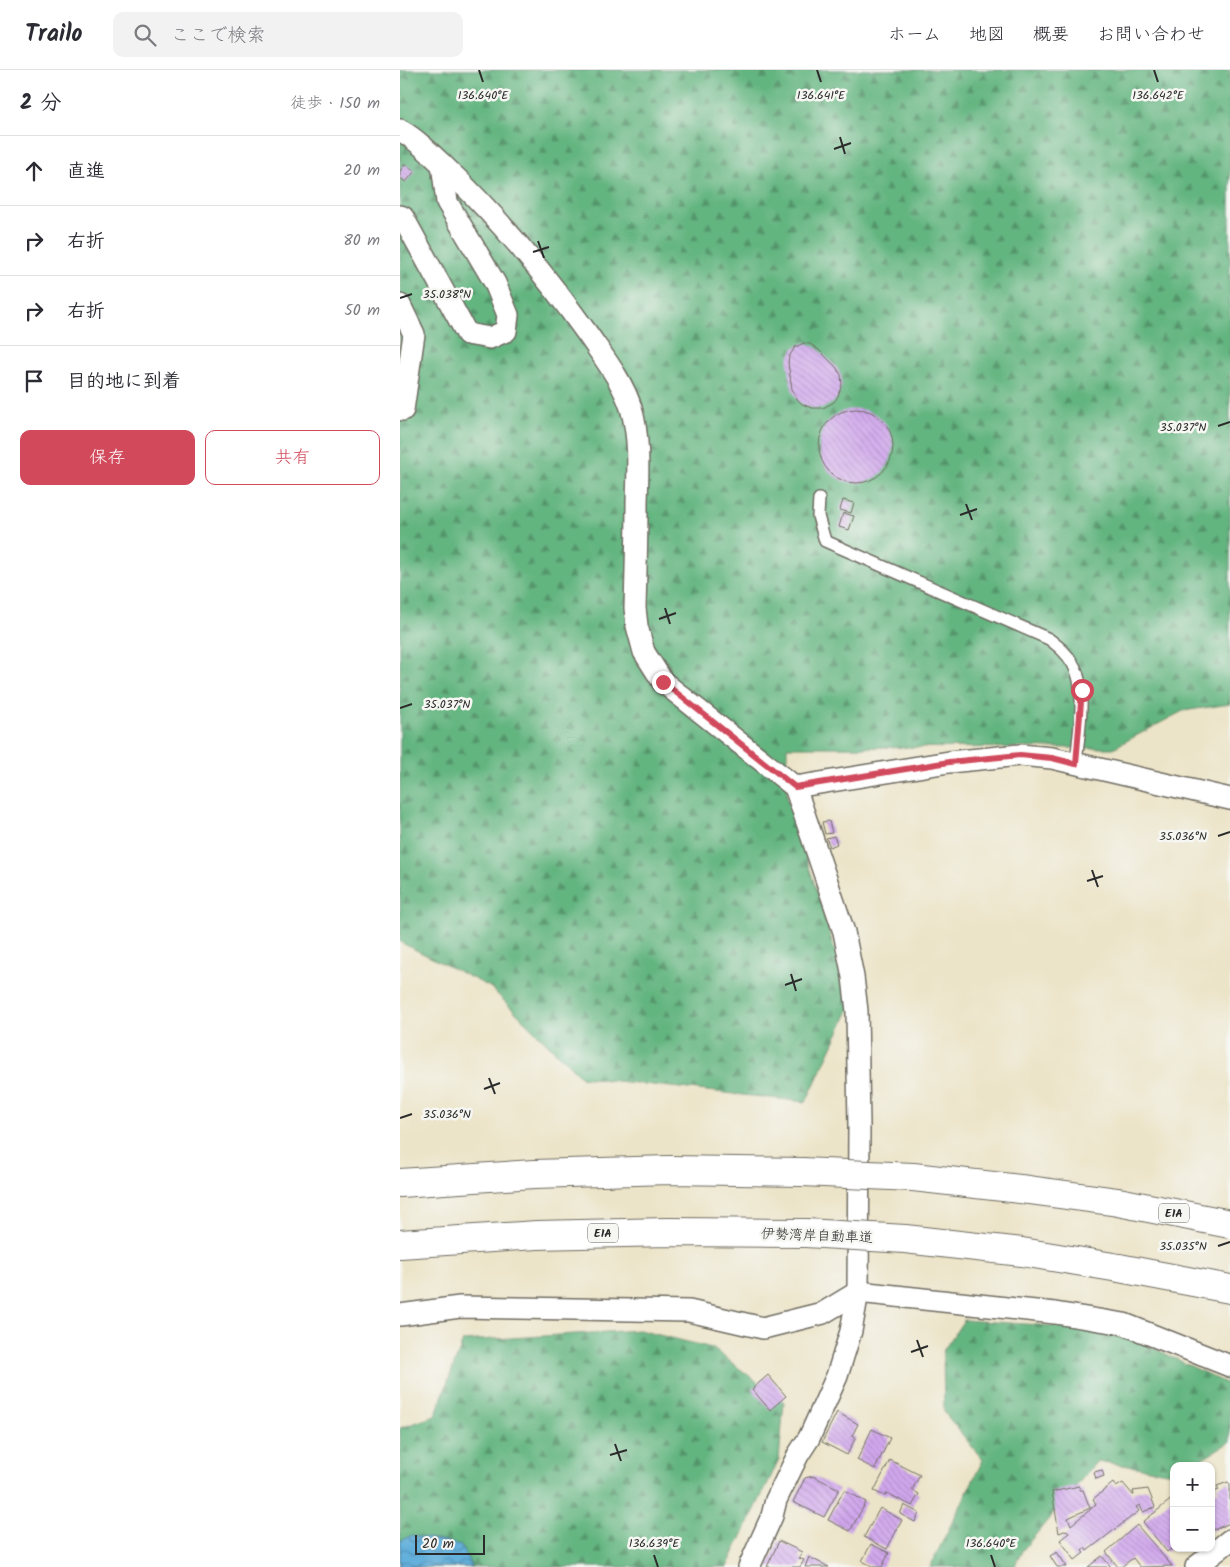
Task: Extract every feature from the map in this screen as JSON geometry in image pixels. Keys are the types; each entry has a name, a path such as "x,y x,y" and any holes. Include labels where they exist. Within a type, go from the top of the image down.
{"highway":[{"name":"E1A","path":"400,1183 534,1174 668,1170 802,1172 913,1177 1118,1202 1230,1224"},
{"name":"伊勢湾岸自動車道","path":"400,1244 546,1234 667,1232 806,1233 905,1239 1012,1251 1119,1268 1230,1289"}],"street":[{"path":"400,130 442,164 473,193 523,249 574,316 623,388 631,408 638,460 636,608 637,626 644,652 663,682 795,787 844,932 853,977 857,1011 858,1292 851,1331 837,1376 809,1438 798,1455 776,1500 772,1516 749,1567"},
{"path":"400,216 403,217 467,334 490,338 506,331 508,315 495,283 447,202 442,164"},
{"path":"400,305 414,334 403,410"},
{"path":"795,787 949,762 1020,755 1052,758 1230,800"},
{"path":"400,1315 460,1307 689,1311 763,1328 823,1313 858,1292 1055,1313 1124,1324 1230,1366"},
{"path":"1196,1567 1230,1540"}],"lane":[{"path":"819,499 818,516 825,542 1048,639 1063,650 1074,664 1080,678 1082,690 1076,764"}],"green space":[{"path":"400,70 1230,70 1230,704 1183,711 1113,748 787,747 787,797 851,1006 806,1102 581,1077 490,987 400,942"},
{"path":"964,1320 1116,1330 1230,1385 1230,1442 1196,1462 1170,1462 1170,1472 1097,1461 1022,1551 1014,1567 930,1567 983,1460 944,1412 943,1351"},
{"path":"639,1330 712,1348 784,1402 779,1460 727,1567 400,1567 400,1428 435,1416 463,1341"}],"water":[{"path":"412,1535 460,1545 472,1567 400,1567 400,1541"}],"building":[{"path":"405,164 415,171 406,182 400,178 400,171"},
{"path":"804,343 810,344 819,350 836,367 841,375 842,384 838,396 834,402 823,408 812,408 802,404 792,389 788,363 789,357 795,347"},
{"path":"849,409 863,409 877,415 887,425 893,439 891,460 877,477 863,483 849,483 835,477 825,467 819,453 819,439 825,425 835,415"},
{"path":"843,500 854,503 851,513 840,510"},
{"path":"843,513 854,516 849,530 839,527"},
{"path":"829,821 832,833 825,834 822,822"},
{"path":"834,836 837,844 830,847 826,838"},
{"path":"768,1375 786,1396 770,1410 752,1389"},
{"path":"837,1412 858,1424 852,1436 856,1437 847,1455 822,1442"},
{"path":"872,1429 890,1438 875,1469 857,1460"},
{"path":"890,1460 920,1475 912,1490 919,1494 912,1506 887,1493 885,1496 874,1491"},
{"path":"1102,1470 1104,1476 1096,1479 1094,1472"},
{"path":"813,1476 839,1489 824,1517 793,1502 805,1478"},
{"path":"1228,1482 1230,1485 1230,1523 1215,1529 1215,1492 1219,1490 1217,1486"},
{"path":"1113,1483 1116,1487 1123,1483 1133,1495 1133,1491 1148,1489 1155,1507 1143,1512 1140,1505 1136,1507 1139,1511 1087,1551 1085,1548 1082,1551 1084,1553 1075,1560 1060,1540 1069,1533 1067,1530 1059,1533 1052,1492 1079,1486 1080,1490 1083,1490 1090,1508 1068,1518 1071,1525 1096,1504 1093,1499"},
{"path":"844,1490 866,1502 850,1531 828,1520"},
{"path":"1170,1500 1170,1550 1167,1552 1143,1522"},
{"path":"904,1505 919,1513 915,1522 900,1514"},
{"path":"880,1508 902,1520 887,1549 864,1537"},
{"path":"1137,1525 1172,1566 1140,1567 1133,1558 1121,1567 1118,1567 1106,1552"},
{"path":"779,1541 802,1552 799,1558 804,1560 800,1567 767,1567"},
{"path":"871,1544 889,1553 882,1567 874,1567 862,1561"},
{"path":"1057,1552 1067,1567 1057,1567 1050,1556"},
{"path":"1102,1556 1111,1567 1088,1567"},
{"path":"809,1557 829,1567 805,1567"}],"route":[{"path":"663,682 795,787 949,762 1020,755 1052,758 1076,764 1082,690"}]}
